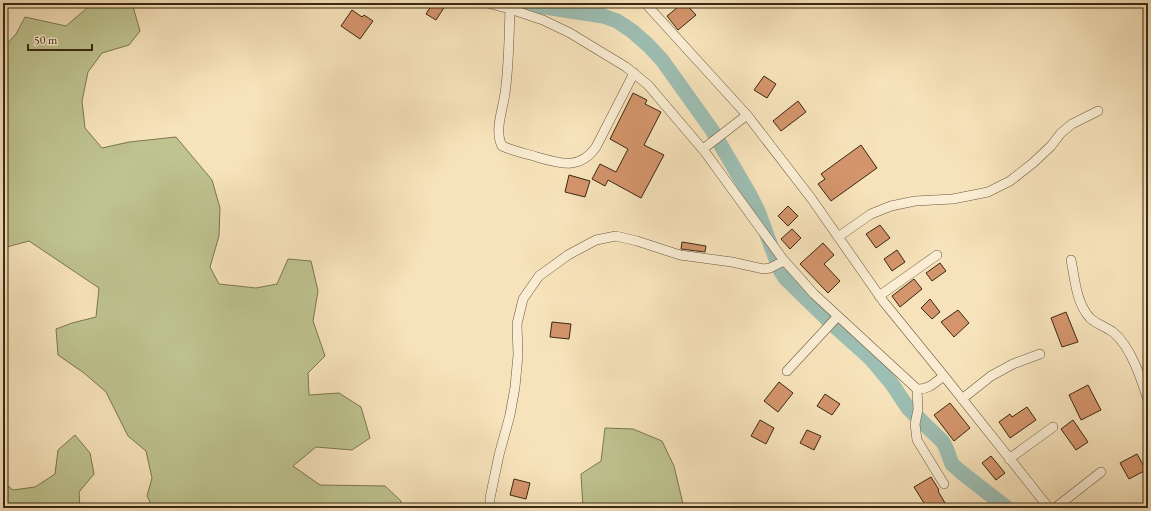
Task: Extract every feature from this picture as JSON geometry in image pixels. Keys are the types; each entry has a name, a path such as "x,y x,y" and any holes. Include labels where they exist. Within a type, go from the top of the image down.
{"street":[{"path":"487,3 543,20 570,33 634,73 648,84 703,150 784,262 814,294 917,389 928,388 944,376"},
{"path":"645,3 747,115 811,198 879,296 1049,508"},
{"path":"510,9 505,93 499,131 502,146 560,163 581,161 588,157 596,147 634,73"},
{"path":"838,237 871,214 891,206 915,201 953,199 988,192 1010,181 1033,163 1072,124 1098,111"},
{"path":"703,150 747,115"},
{"path":"490,508 490,498 499,455 510,415 515,387 518,355 517,324 523,299 539,276 568,255 596,240 616,236 680,255 732,262 764,269 784,262"},
{"path":"879,296 936,256"},
{"path":"1071,260 1078,292 1084,308 1090,318 1113,332 1120,339 1131,356 1140,375 1148,400"},
{"path":"787,371 838,316"},
{"path":"962,399 991,376 1013,364 1040,354"},
{"path":"917,389 918,410 915,424 917,440 944,484"},
{"path":"1009,459 1053,426"},
{"path":"1056,508 1101,472"}],"green space":[{"path":"84,3 132,3 140,31 129,45 102,53 88,72 82,101 85,128 102,148 129,142 176,137 212,180 220,208 219,236 210,267 219,284 256,288 277,284 288,259 311,261 318,291 313,321 325,356 308,373 309,395 339,393 361,407 370,438 352,450 316,447 293,466 320,485 385,486 401,501 401,508 153,508 147,496 152,478 146,451 128,436 106,392 84,373 58,355 56,329 96,317 99,288 29,241 3,248 3,48 16,34 25,17 66,26 87,8"},
{"path":"605,428 633,429 662,441 674,466 684,508 583,508 581,474 601,461"},
{"path":"75,435 90,453 94,474 79,492 80,508 3,508 3,482 13,490 35,487 55,474 58,450"}],"building":[{"path":"433,3 447,3 436,20 426,14"},
{"path":"685,3 696,15 678,30 667,16"},
{"path":"352,10 362,17 364,15 373,21 360,39 341,26"},
{"path":"764,76 776,84 767,98 754,90"},
{"path":"633,93 647,100 645,104 661,112 644,145 664,155 641,198 608,180 605,186 592,179 600,164 616,172 628,149 610,139"},
{"path":"798,101 806,112 781,131 773,121"},
{"path":"861,145 877,168 831,201 818,184 825,179 821,174"},
{"path":"569,175 590,181 585,197 565,192"},
{"path":"788,206 798,216 788,226 778,216"},
{"path":"880,225 890,238 876,248 866,234"},
{"path":"792,229 801,238 790,249 781,239"},
{"path":"682,242 706,246 705,252 681,249"},
{"path":"823,243 834,255 824,264 840,281 828,293 800,264"},
{"path":"897,250 905,262 892,271 884,259"},
{"path":"940,263 946,271 932,281 926,273"},
{"path":"914,279 922,289 900,307 892,296"},
{"path":"930,299 940,312 932,319 921,308"},
{"path":"958,310 969,323 954,337 941,322"},
{"path":"1066,312 1078,342 1062,347 1051,318"},
{"path":"552,322 571,324 569,339 550,337"},
{"path":"779,382 793,393 778,412 764,401"},
{"path":"1088,385 1101,410 1081,420 1069,395"},
{"path":"825,394 840,404 832,415 817,406"},
{"path":"950,403 970,428 954,441 934,415"},
{"path":"1027,407 1036,420 1010,438 999,422 1010,414 1012,417"},
{"path":"760,420 774,428 766,444 751,436"},
{"path":"1073,420 1088,442 1076,450 1061,429"},
{"path":"807,430 821,436 814,450 800,443"},
{"path":"1137,454 1146,470 1129,479 1120,463"},
{"path":"991,456 1005,473 996,480 982,463"},
{"path":"931,477 948,508 927,508 914,487"},
{"path":"514,479 530,483 526,499 510,495"}],"waterway":[{"path":"529,3 538,6 603,16 617,21 632,31 648,45 662,60 712,130 758,211 780,270 786,279 831,323 870,358 892,384 908,408 943,442 952,464 1007,508"}]}
